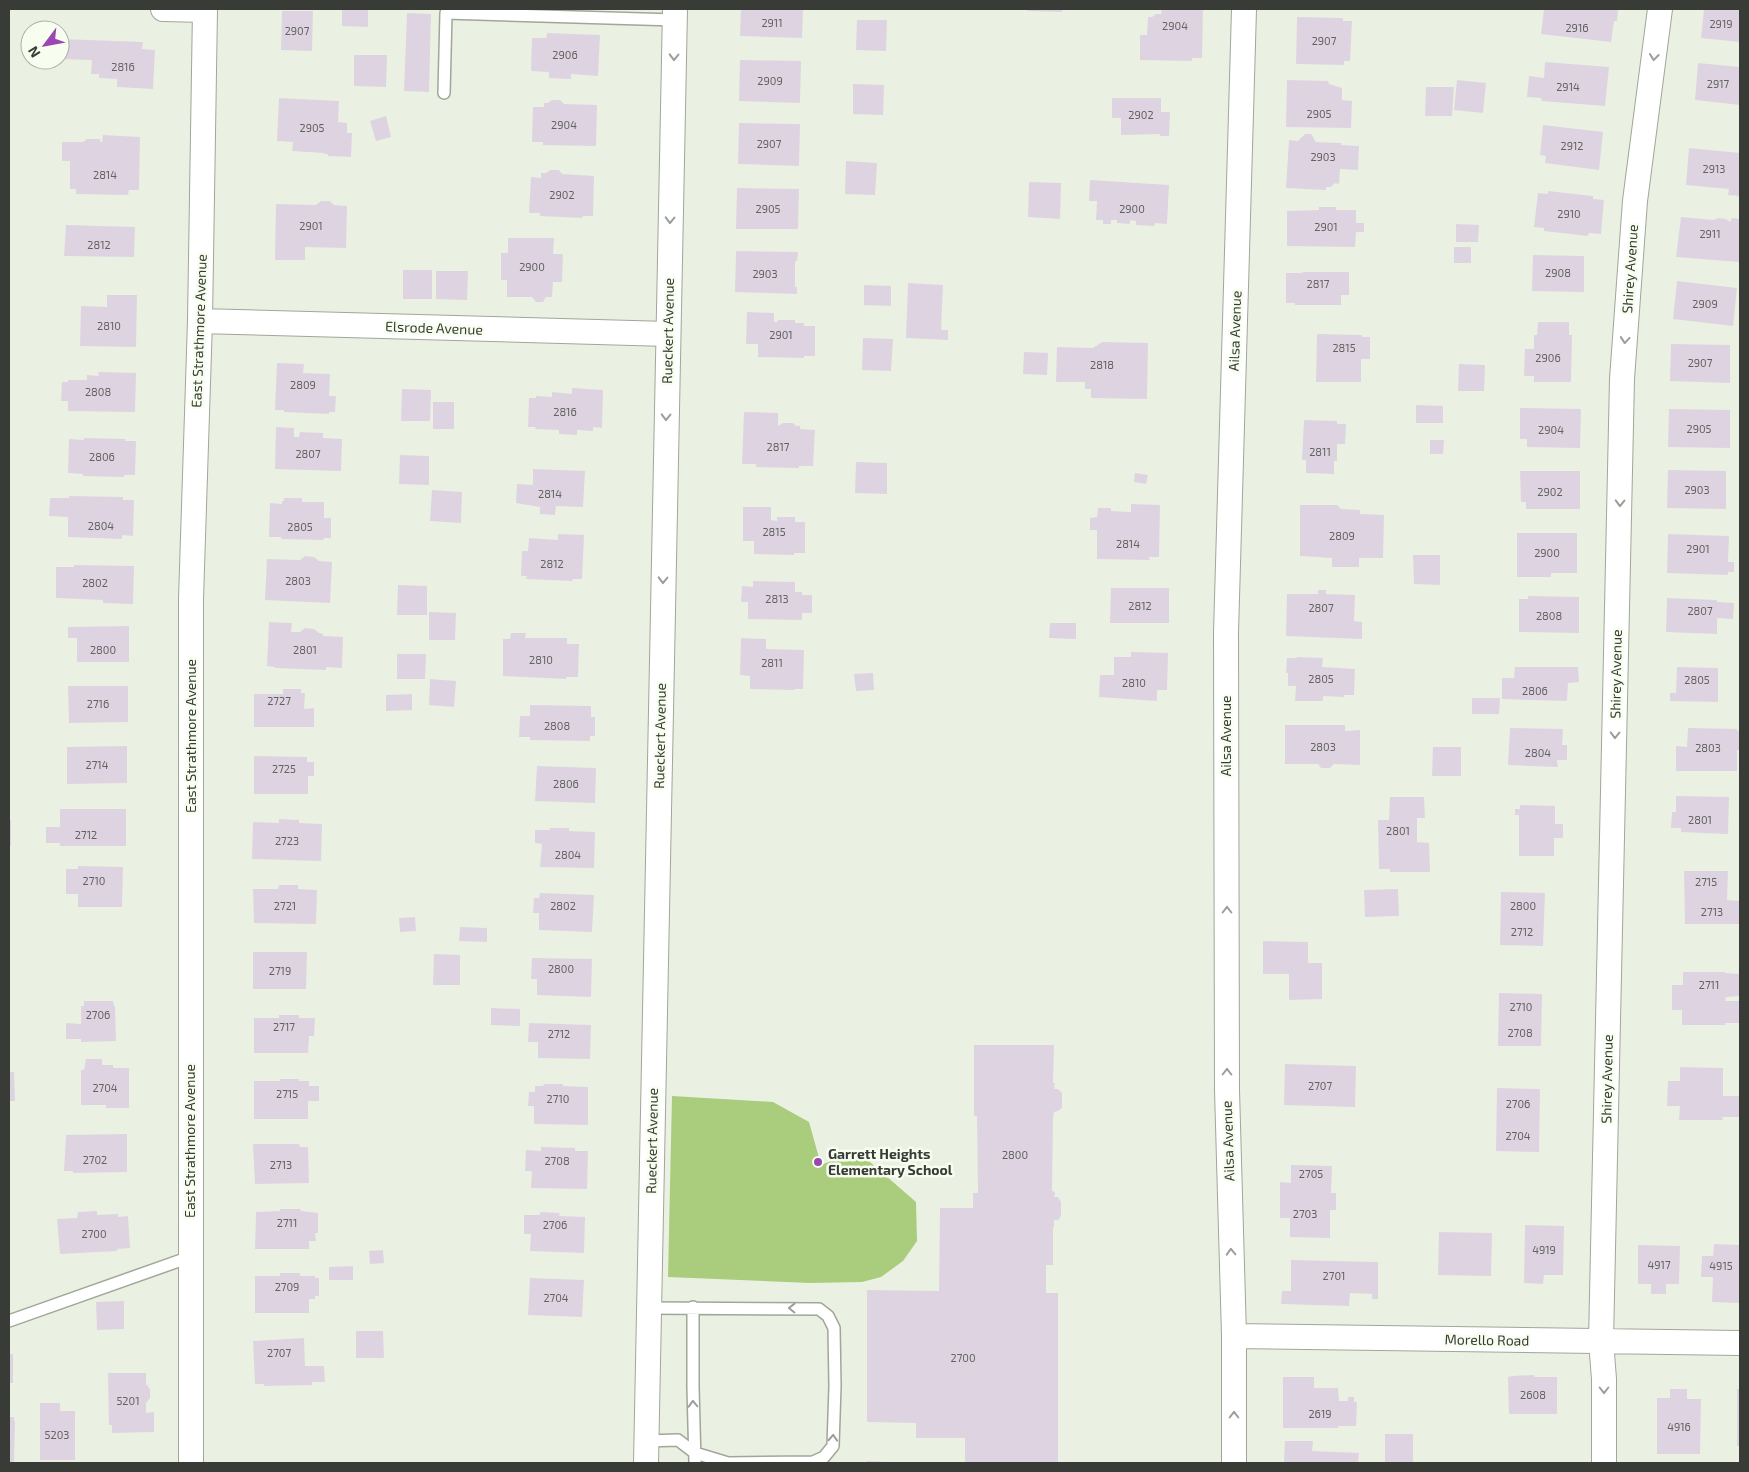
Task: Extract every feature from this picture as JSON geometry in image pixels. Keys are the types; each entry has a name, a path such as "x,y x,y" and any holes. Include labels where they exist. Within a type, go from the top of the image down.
{"street":[{"path":"163,9 205,9"},
{"name":"East Strathmore Avenue","path":"190,1463 191,599 200,321 205,9"},
{"name":"Ailsa Avenue","path":"1234,1463 1234,1336 1227,1090 1226,633 1244,9"},
{"name":"Shirey Avenue","path":"1604,1463 1604,1379 1601,1341 1622,379 1635,201 1660,9"},
{"name":"Rueckert Avenue","path":"646,1452 675,14"},
{"name":"Elsrode Avenue","path":"200,321 668,334"},
{"name":"Morello Road","path":"1234,1336 1740,1343"}],"lane":[{"path":"444,92 446,12 675,14"},
{"path":"9,1321 190,1257"},
{"path":"693,1307 695,1458"},
{"path":"646,1452 678,1440 695,1458 728,1463 813,1462 824,1457 833,1446 835,1386 834,1328 828,1316 819,1309 649,1308"}],"green space":[{"path":"672,1096 773,1102 809,1122 821,1165 851,1153 870,1162 916,1202 917,1241 903,1261 881,1277 862,1282 810,1283 668,1277"}],"building":[{"path":"342,9 368,9 368,27 342,26"},
{"path":"741,9 803,9 802,38 740,36"},
{"path":"1028,9 1062,9 1062,12 1027,11"},
{"path":"1162,9 1203,9 1202,58 1192,58 1192,61 1140,60 1140,35 1147,35 1148,17 1161,14"},
{"path":"1544,9 1618,9 1617,21 1614,21 1611,42 1541,34"},
{"path":"1704,9 1740,9 1740,42 1701,38"},
{"path":"282,11 313,11 312,51 281,50"},
{"path":"407,13 431,14 429,92 404,91"},
{"path":"1297,17 1343,18 1343,21 1352,21 1350,61 1344,61 1344,65 1296,64"},
{"path":"857,20 887,20 886,51 856,50"},
{"path":"547,33 600,35 598,76 571,74 571,79 549,78 549,72 531,71 532,38 546,38"},
{"path":"70,39 143,42 142,49 155,50 153,89 117,87 117,79 99,78 99,74 91,74 92,60 70,59"},
{"path":"354,55 387,55 386,87 354,86"},
{"path":"740,60 801,61 800,103 739,101"},
{"path":"1545,62 1609,67 1605,106 1542,101 1541,98 1527,97 1529,76 1544,78"},
{"path":"1698,63 1740,67 1740,105 1695,100"},
{"path":"1287,80 1328,81 1329,84 1342,88 1342,100 1352,101 1351,128 1286,127"},
{"path":"1457,80 1486,83 1483,113 1454,110"},
{"path":"853,84 884,85 883,115 853,114"},
{"path":"1426,87 1454,87 1452,116 1425,116"},
{"path":"279,98 339,101 338,122 347,123 347,133 352,133 351,157 292,151 293,142 277,141"},
{"path":"1112,98 1161,98 1161,112 1170,112 1169,136 1160,136 1160,134 1121,135 1121,118 1112,118"},
{"path":"560,100 564,104 597,105 596,146 543,145 543,142 532,142 533,107 544,107 544,103"},
{"path":"386,116 391,137 376,141 370,121"},
{"path":"739,123 800,124 799,166 738,164"},
{"path":"1543,125 1603,132 1599,170 1545,163 1546,156 1540,155"},
{"path":"1305,134 1311,134 1316,142 1359,146 1358,170 1340,169 1339,184 1335,183 1331,187 1326,187 1326,190 1286,188 1289,140 1298,141"},
{"path":"103,135 140,137 139,190 129,190 128,195 76,194 76,189 70,189 70,161 62,161 62,142 83,142 87,139 100,139 100,142 102,142"},
{"path":"1689,148 1740,153 1740,196 1728,195 1729,189 1686,185"},
{"path":"846,161 877,163 875,195 845,194"},
{"path":"550,170 559,170 562,174 594,176 593,216 583,216 582,218 540,216 540,213 529,213 531,177 541,178 541,173 546,173"},
{"path":"1090,180 1169,185 1167,224 1155,223 1154,226 1136,225 1136,221 1130,220 1130,224 1117,223 1117,220 1111,220 1111,224 1103,224 1103,220 1096,220 1097,201 1089,201"},
{"path":"1029,182 1061,183 1060,219 1028,217"},
{"path":"737,188 799,189 798,229 736,229"},
{"path":"1548,191 1593,196 1593,199 1604,200 1601,234 1589,233 1588,236 1544,231 1544,228 1534,227 1538,193 1548,194"},
{"path":"321,201 330,201 334,205 347,206 346,248 305,247 305,260 275,260 276,204 316,205"},
{"path":"1319,207 1336,207 1336,210 1356,210 1356,223 1364,223 1364,232 1356,232 1355,247 1287,246 1287,211 1319,210"},
{"path":"1681,217 1714,220 1718,218 1726,219 1730,222 1732,218 1740,219 1739,262 1676,257"},
{"path":"1456,224 1479,225 1478,242 1456,242"},
{"path":"66,225 135,227 134,257 64,256"},
{"path":"508,238 554,238 553,254 563,254 562,282 553,282 552,297 546,297 543,302 536,302 532,297 507,297 507,280 501,280 501,253 508,253"},
{"path":"1454,247 1471,247 1471,263 1454,263"},
{"path":"736,251 798,252 797,261 795,261 795,287 797,287 797,294 735,292"},
{"path":"1533,255 1584,256 1584,292 1532,291"},
{"path":"403,270 432,270 432,299 403,299"},
{"path":"436,271 468,271 467,300 436,299"},
{"path":"1349,272 1349,295 1341,295 1341,305 1295,305 1295,303 1286,303 1286,273"},
{"path":"1677,281 1737,288 1733,326 1673,319"},
{"path":"908,283 943,285 941,330 948,330 948,340 906,338"},
{"path":"864,285 891,286 891,306 864,305"},
{"path":"107,295 137,295 136,347 80,346 81,306 107,307"},
{"path":"747,312 774,313 774,322 778,320 795,320 795,323 804,323 804,326 815,326 815,356 804,356 804,358 758,357 758,344 746,344"},
{"path":"1538,322 1569,322 1569,335 1572,335 1571,382 1534,382 1534,376 1524,376 1525,349 1534,349 1534,335 1537,335"},
{"path":"1317,334 1362,335 1362,337 1370,337 1370,359 1361,359 1361,382 1316,382"},
{"path":"863,338 893,339 891,371 862,370"},
{"path":"1102,342 1148,343 1147,399 1091,398 1091,389 1085,389 1085,382 1056,382 1057,347 1093,348"},
{"path":"1671,344 1730,345 1730,383 1670,381"},
{"path":"1024,352 1048,353 1047,375 1023,374"},
{"path":"277,363 304,364 303,373 330,374 329,396 336,396 335,412 329,412 329,414 275,410"},
{"path":"1459,364 1485,365 1484,391 1458,391"},
{"path":"98,372 136,373 135,412 68,411 68,401 61,401 62,382 68,382 68,380 87,380 87,375 99,376"},
{"path":"572,388 603,390 602,428 593,427 593,431 577,430 577,435 559,434 559,430 528,427 529,398 536,398 536,396 552,397 552,392 572,394"},
{"path":"402,389 431,390 430,421 401,421"},
{"path":"433,402 454,402 454,429 433,429"},
{"path":"1416,405 1443,406 1443,423 1416,423"},
{"path":"1520,408 1581,409 1580,448 1527,447 1527,439 1520,439"},
{"path":"1669,409 1730,410 1730,448 1668,447"},
{"path":"744,412 778,413 778,426 783,423 793,423 796,426 800,426 800,429 815,430 813,466 799,466 799,468 756,467 756,464 742,464"},
{"path":"1304,420 1337,421 1337,424 1346,424 1345,444 1337,444 1337,461 1334,461 1334,474 1306,473 1306,460 1302,460"},
{"path":"276,427 294,428 294,437 299,437 300,432 323,433 323,438 342,439 341,471 275,469"},
{"path":"84,438 136,441 135,475 124,475 124,477 83,476 83,474 68,473 69,439 84,440"},
{"path":"1430,440 1444,440 1443,454 1430,454"},
{"path":"400,455 429,456 429,485 399,484"},
{"path":"856,462 887,463 887,494 855,493"},
{"path":"533,469 585,471 583,507 556,506 555,515 540,514 540,507 516,503 517,484 533,485"},
{"path":"1668,470 1726,471 1726,509 1667,508"},
{"path":"1520,471 1580,471 1580,509 1526,509 1526,502 1521,502"},
{"path":"1135,473 1148,475 1146,484 1134,482"},
{"path":"432,490 462,492 461,523 430,521"},
{"path":"69,496 123,497 123,500 134,500 133,536 122,535 122,539 68,537 68,517 49,516 50,498 69,498"},
{"path":"284,498 302,498 302,502 324,502 324,518 331,518 331,538 324,538 323,540 269,537 270,503 282,504"},
{"path":"1131,504 1160,505 1159,557 1149,557 1150,560 1097,559 1097,530 1090,530 1090,518 1097,517 1098,508 1111,508 1111,511 1131,512"},
{"path":"1300,505 1337,505 1341,509 1360,510 1360,514 1384,515 1383,558 1359,558 1359,567 1332,567 1332,558 1300,556"},
{"path":"743,507 771,507 771,520 777,521 777,517 795,517 795,522 805,522 805,553 794,553 794,555 754,554 754,541 743,541"},
{"path":"1517,533 1577,533 1577,573 1551,573 1551,577 1517,577"},
{"path":"558,534 584,535 582,579 572,579 573,581 526,579 527,576 521,576 522,551 528,551 529,538 558,540"},
{"path":"1668,534 1729,536 1728,562 1734,562 1734,572 1728,572 1728,575 1667,573"},
{"path":"1413,555 1440,555 1440,585 1414,584"},
{"path":"305,556 314,557 319,561 332,562 330,603 265,600 267,559 300,560"},
{"path":"74,565 134,566 133,604 103,603 103,600 56,598 56,567 74,567"},
{"path":"753,581 795,582 795,592 802,592 802,595 812,595 812,613 802,613 802,620 748,619 748,602 741,602 742,586 753,587"},
{"path":"398,585 427,586 427,615 397,615"},
{"path":"1111,588 1169,588 1169,623 1110,623"},
{"path":"1318,590 1326,590 1326,594 1355,595 1354,621 1362,622 1362,639 1286,636 1287,594 1318,594"},
{"path":"1528,596 1579,597 1579,633 1519,632 1519,599 1528,599"},
{"path":"1667,598 1717,600 1717,602 1734,603 1733,619 1717,618 1717,634 1666,632"},
{"path":"429,612 456,613 455,640 429,640"},
{"path":"269,622 292,623 291,632 300,632 305,628 314,629 323,634 323,636 343,637 342,668 326,667 326,670 267,666"},
{"path":"1050,623 1076,623 1076,639 1049,638"},
{"path":"129,626 129,662 77,662 77,638 68,638 68,627"},
{"path":"511,633 526,633 525,638 567,638 567,644 579,644 578,677 566,677 566,679 503,676 503,639 510,639"},
{"path":"741,638 766,639 766,649 804,650 803,689 750,689 750,676 740,675"},
{"path":"1131,652 1168,653 1167,690 1157,690 1157,701 1099,697 1100,675 1114,675 1114,657 1131,657"},
{"path":"397,654 426,654 425,679 397,679"},
{"path":"1287,658 1323,658 1322,667 1355,669 1354,695 1344,695 1344,697 1323,696 1323,701 1295,701 1296,686 1288,686 1288,673 1286,673"},
{"path":"1515,667 1578,667 1579,682 1568,683 1567,701 1502,699 1502,678 1514,678"},
{"path":"1677,667 1718,668 1718,702 1670,701 1670,693 1676,693"},
{"path":"873,673 874,690 856,691 854,674"},
{"path":"430,679 456,681 454,707 429,705"},
{"path":"68,686 128,686 128,722 69,723"},
{"path":"283,689 301,689 301,693 305,693 304,709 314,708 314,727 254,727 254,694 283,694"},
{"path":"412,694 412,710 386,711 386,695"},
{"path":"1472,698 1500,698 1499,714 1472,714"},
{"path":"530,705 591,706 591,717 595,717 595,736 590,736 590,741 530,740 530,737 519,737 520,716 530,716"},
{"path":"1285,725 1345,725 1345,731 1360,730 1360,765 1334,764 1330,768 1321,768 1318,764 1285,764"},
{"path":"1510,728 1563,729 1562,745 1567,745 1567,760 1557,760 1558,767 1508,765"},
{"path":"1688,728 1737,729 1737,731 1740,731 1740,750 1737,750 1737,771 1676,771 1676,746 1687,747"},
{"path":"127,746 127,783 67,784 67,747"},
{"path":"1433,747 1461,747 1461,776 1432,776"},
{"path":"254,756 307,757 307,762 314,762 314,776 308,776 308,794 254,794"},
{"path":"537,766 596,768 595,803 535,801"},
{"path":"1676,796 1729,797 1728,834 1681,832 1681,828 1671,828 1672,812 1676,812"},
{"path":"1390,797 1424,797 1425,818 1417,818 1417,842 1429,843 1430,872 1390,872 1390,869 1379,869 1378,820 1389,820"},
{"path":"1520,805 1555,806 1555,824 1563,824 1563,838 1554,838 1554,856 1519,856 1519,815 1515,815 1515,809 1520,809"},
{"path":"60,809 126,809 126,846 60,846 60,843 46,843 46,827 60,827"},
{"path":"279,819 299,820 299,823 322,824 321,861 252,859 253,822 279,823"},
{"path":"9,820 11,820 11,846 9,846"},
{"path":"550,828 569,828 569,831 595,832 594,868 540,867 542,844 535,843 535,830 550,830"},
{"path":"78,866 123,867 122,907 78,907 78,894 66,894 66,869 78,869"},
{"path":"1684,871 1728,871 1727,900 1740,901 1740,924 1685,924"},
{"path":"279,885 298,885 298,889 317,890 316,924 254,923 253,889 278,889"},
{"path":"1398,889 1399,916 1365,917 1364,890"},
{"path":"1501,892 1545,893 1543,946 1500,945"},
{"path":"540,893 594,895 592,932 539,930 539,913 533,913 534,898 539,898"},
{"path":"415,917 416,931 400,932 399,918"},
{"path":"460,927 487,928 487,942 459,941"},
{"path":"1263,941 1308,942 1308,963 1322,963 1322,999 1289,1000 1289,974 1263,974"},
{"path":"253,952 307,952 306,989 253,989"},
{"path":"434,954 460,955 460,985 433,985"},
{"path":"532,958 592,959 591,997 537,995 537,979 531,979"},
{"path":"1683,972 1726,972 1740,974 1740,996 1726,997 1725,1001 1740,1001 1740,1023 1682,1025 1682,1010 1672,1010 1672,985 1683,985"},
{"path":"1499,993 1542,994 1541,1046 1498,1046"},
{"path":"84,1001 113,1001 115,1006 116,1041 81,1042 81,1039 66,1039 66,1023 81,1024 81,1006 84,1006"},
{"path":"491,1008 520,1009 520,1026 491,1025"},
{"path":"279,1015 299,1015 299,1018 315,1018 314,1036 309,1036 308,1053 254,1053 254,1018 279,1018"},
{"path":"529,1023 591,1025 590,1059 538,1058 538,1042 528,1042"},
{"path":"974,1045 1054,1045 1053,1083 1055,1083 1054,1089 1058,1089 1062,1093 1062,1108 1054,1112 1053,1118 1052,1191 1055,1192 1054,1197 1058,1197 1061,1202 1061,1216 1058,1220 1054,1220 1053,1265 1046,1265 1046,1293 1058,1293 1058,1463 965,1463 965,1438 916,1438 916,1423 867,1422 867,1290 939,1291 940,1208 973,1208 973,1193 978,1193 977,1116 974,1116"},
{"path":"86,1059 102,1059 102,1065 113,1065 113,1068 129,1068 129,1108 106,1108 106,1105 81,1105 81,1070 84,1070"},
{"path":"1285,1064 1356,1066 1355,1107 1284,1105"},
{"path":"1680,1067 1723,1068 1723,1096 1740,1096 1740,1117 1722,1117 1723,1120 1679,1120 1680,1106 1667,1106 1668,1081 1680,1081"},
{"path":"9,1072 14,1072 15,1101 9,1101"},
{"path":"280,1079 299,1079 299,1081 309,1081 309,1086 319,1086 319,1101 308,1101 308,1119 254,1119 254,1081 280,1081"},
{"path":"544,1084 588,1087 588,1125 534,1124 534,1106 528,1106 529,1092 535,1092 535,1086 543,1086"},
{"path":"1497,1088 1540,1089 1539,1152 1496,1151"},
{"path":"127,1134 127,1172 73,1173 73,1171 64,1171 66,1135"},
{"path":"253,1144 299,1144 300,1147 308,1147 309,1183 255,1184"},
{"path":"541,1147 575,1148 575,1151 588,1151 587,1189 531,1188 532,1171 525,1171 526,1150 541,1151"},
{"path":"1291,1165 1332,1166 1331,1193 1336,1193 1336,1210 1330,1210 1330,1238 1290,1237 1290,1218 1280,1218 1280,1182 1291,1183"},
{"path":"280,1209 300,1209 301,1211 318,1213 318,1233 315,1233 316,1241 309,1241 309,1249 255,1249 256,1212 280,1211"},
{"path":"97,1211 97,1215 118,1214 118,1217 128,1216 130,1248 117,1249 117,1251 60,1254 57,1219 77,1218 78,1212"},
{"path":"540,1212 560,1213 559,1216 585,1217 584,1253 530,1251 531,1234 524,1234 524,1215 540,1215"},
{"path":"1525,1225 1564,1226 1563,1275 1544,1275 1543,1284 1524,1283"},
{"path":"1439,1232 1492,1233 1491,1276 1438,1275"},
{"path":"1714,1244 1740,1245 1740,1303 1712,1302 1713,1277 1701,1277 1702,1256 1713,1256"},
{"path":"1638,1245 1680,1246 1679,1284 1666,1284 1666,1294 1651,1294 1651,1284 1638,1284"},
{"path":"383,1250 384,1263 370,1264 369,1251"},
{"path":"1291,1260 1378,1262 1378,1299 1372,1299 1372,1294 1350,1293 1349,1306 1281,1304 1282,1291 1291,1291"},
{"path":"353,1266 353,1280 329,1280 329,1267"},
{"path":"280,1273 300,1273 300,1276 315,1276 315,1278 319,1278 319,1296 315,1296 315,1299 309,1299 309,1313 255,1313 255,1276 280,1276"},
{"path":"530,1278 584,1280 582,1317 528,1315"},
{"path":"124,1301 124,1329 97,1330 96,1302"},
{"path":"356,1331 383,1331 384,1358 356,1358"},
{"path":"304,1338 305,1366 324,1366 325,1382 312,1382 312,1385 264,1386 264,1384 255,1384 253,1341"},
{"path":"9,1354 13,1354 13,1383 9,1383"},
{"path":"108,1373 146,1373 146,1384 150,1389 150,1398 146,1403 146,1413 154,1412 154,1432 112,1433 112,1425 109,1425"},
{"path":"1534,1375 1534,1377 1557,1377 1557,1414 1509,1414 1508,1377"},
{"path":"1283,1377 1314,1377 1314,1388 1338,1388 1339,1401 1348,1401 1348,1397 1354,1397 1354,1402 1357,1402 1356,1426 1338,1426 1338,1428 1283,1428"},
{"path":"1670,1389 1687,1389 1687,1399 1701,1399 1700,1454 1657,1454 1657,1398 1670,1398"},
{"path":"1737,1389 1740,1389 1740,1446 1737,1446"},
{"path":"40,1403 60,1403 60,1411 75,1411 75,1460 40,1460"},
{"path":"9,1417 14,1417 15,1421 14,1463 9,1463"},
{"path":"1385,1434 1413,1434 1413,1463 1385,1462"},
{"path":"1285,1441 1313,1441 1312,1451 1359,1453 1358,1463 1284,1463"},
{"path":"867,1461 889,1462 867,1463"}],"place":[{"name":"Garrett Heights Elementary School","path":"818,1162"}]}
